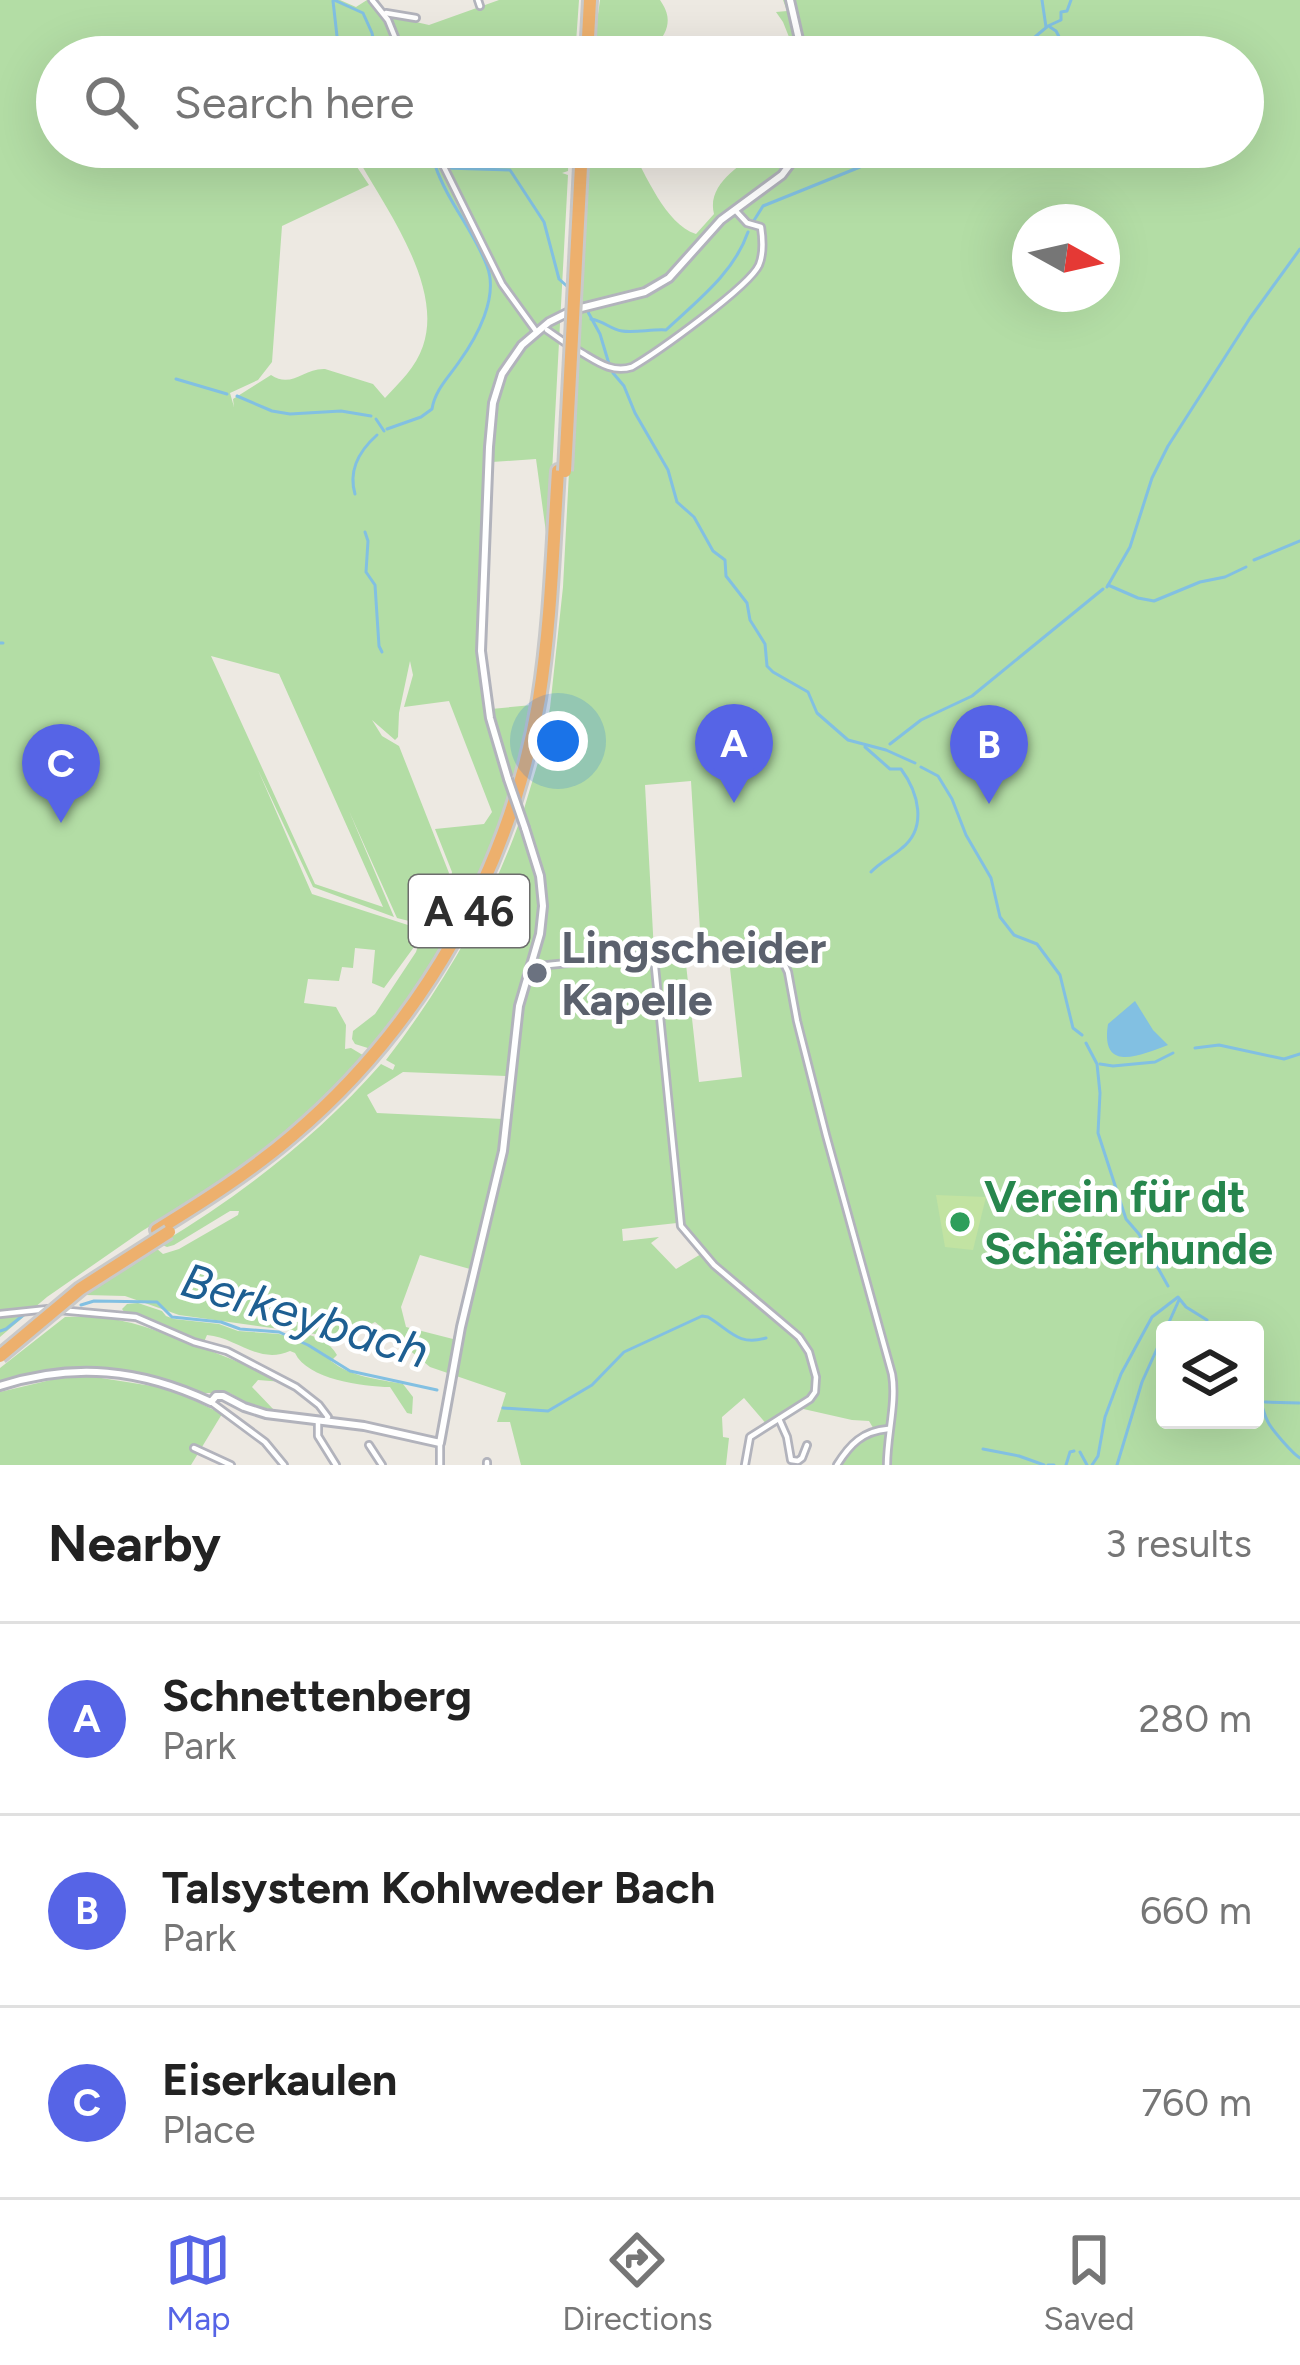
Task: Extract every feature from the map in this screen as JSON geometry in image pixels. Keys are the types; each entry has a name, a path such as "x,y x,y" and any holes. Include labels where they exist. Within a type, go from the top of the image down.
{"highway":[{"path":"587,36 590,0"},
{"name":"A 46","path":"0,1356 80,1289 269,1155 340,1091 403,1018 439,965 484,881 508,821 533,729 547,634 578,168"},
{"name":"A 46","path":"0,1347 68,1289 163,1231"}],"street":[{"path":"372,0 394,36"},
{"path":"790,0 797,36"},
{"path":"384,13 416,18"},
{"path":"443,168 502,284 536,331"},
{"path":"440,1465 461,1327 499,1170 514,1038 543,906 540,876 493,731 482,669 493,403 502,374 536,331 573,310 662,283 710,231 786,168"},
{"path":"547,330 611,368 639,363 756,270 762,250 761,227 747,224 734,209"},
{"path":"532,964 767,944 778,949 788,972 895,1389 887,1465"},
{"path":"654,956 681,1226 714,1265 794,1332 809,1352 817,1382 813,1395 751,1437 746,1465"},
{"path":"0,1314 35,1309 136,1317 227,1352 280,1377 319,1405 328,1417 318,1436 336,1465"},
{"path":"0,1386 50,1372 85,1371 162,1382 212,1402 265,1442 284,1465"},
{"path":"212,1402 220,1396 266,1414 364,1426 440,1443"},
{"path":"779,1419 791,1460 802,1458 807,1444"},
{"path":"837,1465 859,1438 888,1429"},
{"path":"369,1444 382,1465"},
{"path":"194,1448 231,1465"}],"green space":[{"path":"0,0 340,0 356,7 367,0 383,18 429,25 499,0 579,0 576,36 36,36 36,168 358,168 369,185 282,226 272,362 258,380 230,393 234,407 233,399 271,375 285,380 325,369 373,384 385,398 420,354 427,324 420,276 363,168 568,168 562,173 568,175 548,547 536,459 492,462 486,580 479,581 480,655 489,728 509,799 469,898 408,1001 371,1049 355,1044 353,1031 375,1014 416,952 423,930 449,888 452,872 435,829 484,824 492,812 449,701 404,707 413,675 410,661 398,737 395,740 372,720 382,736 399,746 449,873 421,924 397,918 349,811 394,917 313,887 258,770 312,894 411,926 417,932 414,947 384,988 372,983 375,950 355,948 353,968 342,967 339,981 308,979 304,1003 336,1007 346,1025 345,1049 366,1057 295,1127 231,1177 47,1297 0,1337","holes":["211,656 279,674 383,907 315,884"]},
{"path":"600,0 660,0 665,9 668,24 662,36 595,36"},
{"path":"783,0 1300,0 1300,1465 841,1465 852,1447 875,1431 869,1421 799,1408 769,1427 744,1398 722,1417 723,1437 729,1438 726,1465 521,1465 510,1422 497,1422 506,1393 430,1367 375,1322 344,1338 179,1315 125,1296 86,1295 156,1248 163,1254 179,1249 238,1215 239,1211 230,1211 174,1245 160,1244 277,1163 381,1064 393,1070 395,1065 386,1060 462,946 519,823 524,833 528,820 524,809 550,708 563,587 585,168 641,168 675,220 696,234 714,214 721,183 737,168 1264,168 1264,36 789,36 776,12 787,11","holes":["691,781 701,947 654,952 645,785","728,950 742,1077 699,1082 685,955","403,1072 506,1076 503,1119 377,1113 367,1095","677,1223 701,1254 676,1269 651,1243 659,1237 623,1241 622,1229","420,1255 470,1269 453,1339 406,1327 401,1307"]},
{"path":"532,705 514,784 491,709"},
{"name":"Verein für dt Schäferhunde","path":"936,1195 986,1197 973,1250 945,1247"},
{"path":"138,1303 174,1319 295,1339 302,1333 317,1338 334,1350 337,1355 331,1361 347,1371 403,1384 413,1397 412,1414 390,1387 323,1375 290,1351 257,1353 207,1335 204,1342 122,1309"},
{"path":"65,1317 140,1325 259,1371 283,1382 258,1380 252,1387 274,1410 247,1404 230,1393 201,1393 115,1371 59,1368 0,1382 0,1368"},
{"path":"76,1374 171,1389 222,1414 191,1465 0,1465 0,1392"}],"water":[{"path":"1135,1001 1168,1045 1135,1056 1116,1055 1107,1040 1108,1024"}],"waterway":[{"path":"334,0 363,13 373,36"},
{"path":"1042,0 1046,27"},
{"path":"1036,36 1061,20 1071,0"},
{"path":"333,1 337,36"},
{"path":"1050,27 1059,36"},
{"path":"387,429 432,409 439,390 473,341 488,303 487,266 436,168"},
{"path":"445,168 510,170 544,222 559,279 569,288"},
{"path":"753,222 763,206 858,168"},
{"path":"591,319 622,331 666,330 724,273 748,232"},
{"path":"1107,587 1130,547 1152,478 1168,446 1300,249"},
{"path":"588,312 609,364"},
{"path":"613,373 668,470 677,502 725,560 726,576 747,603 750,620 765,644 767,666 808,692 817,713 848,740 915,763"},
{"path":"176,379 227,394"},
{"path":"237,396 290,414 341,411 371,416"},
{"path":"376,419 384,431"},
{"path":"355,494 357,461 377,435"},
{"path":"365,532 366,572 375,585 382,652"},
{"path":"1254,560 1300,541"},
{"path":"1108,585 1154,601 1246,567"},
{"path":"890,744 921,720 972,696 1103,589"},
{"path":"865,747 890,769 901,769 918,809 910,840 871,872"},
{"path":"921,767 938,776 952,799 991,878 1000,917 1014,935 1037,944 1060,975 1073,1028 1082,1035"},
{"path":"1086,1043 1097,1064 1098,1133 1126,1219 1168,1286"},
{"path":"1195,1048 1219,1045 1284,1059 1300,1054"},
{"path":"1100,1064 1155,1062 1173,1053"},
{"path":"1092,1465 1121,1374 1152,1317 1178,1297 1207,1320"},
{"path":"1117,1465 1142,1382 1179,1300"},
{"name":"Berkeybach","path":"81,1305 157,1302 172,1317 279,1332 350,1371 437,1390"},
{"name":"Berkeybach","path":"0,1331 26,1313"},
{"name":"Berkeybach","path":"503,1408 548,1411 592,1385 624,1352 702,1316 741,1339 766,1338"},
{"path":"1265,1402 1299,1403"},
{"path":"1264,1412 1270,1426 1300,1458"},
{"path":"983,1449 1044,1465"},
{"path":"1066,1465 1074,1451"},
{"path":"1080,1452 1087,1465"},
{"path":"1048,1465 1054,1465"}],"place":[{"name":"Schnettenberg","path":"734,803"},
{"name":"Talsystem Kohlweder Bach","path":"989,804"},
{"name":"Eiserkaulen","path":"61,823"},
{"name":"Lingscheider Kapelle","path":"537,973"},
{"name":"Verein für dt Schäferhunde","path":"960,1222"}]}
